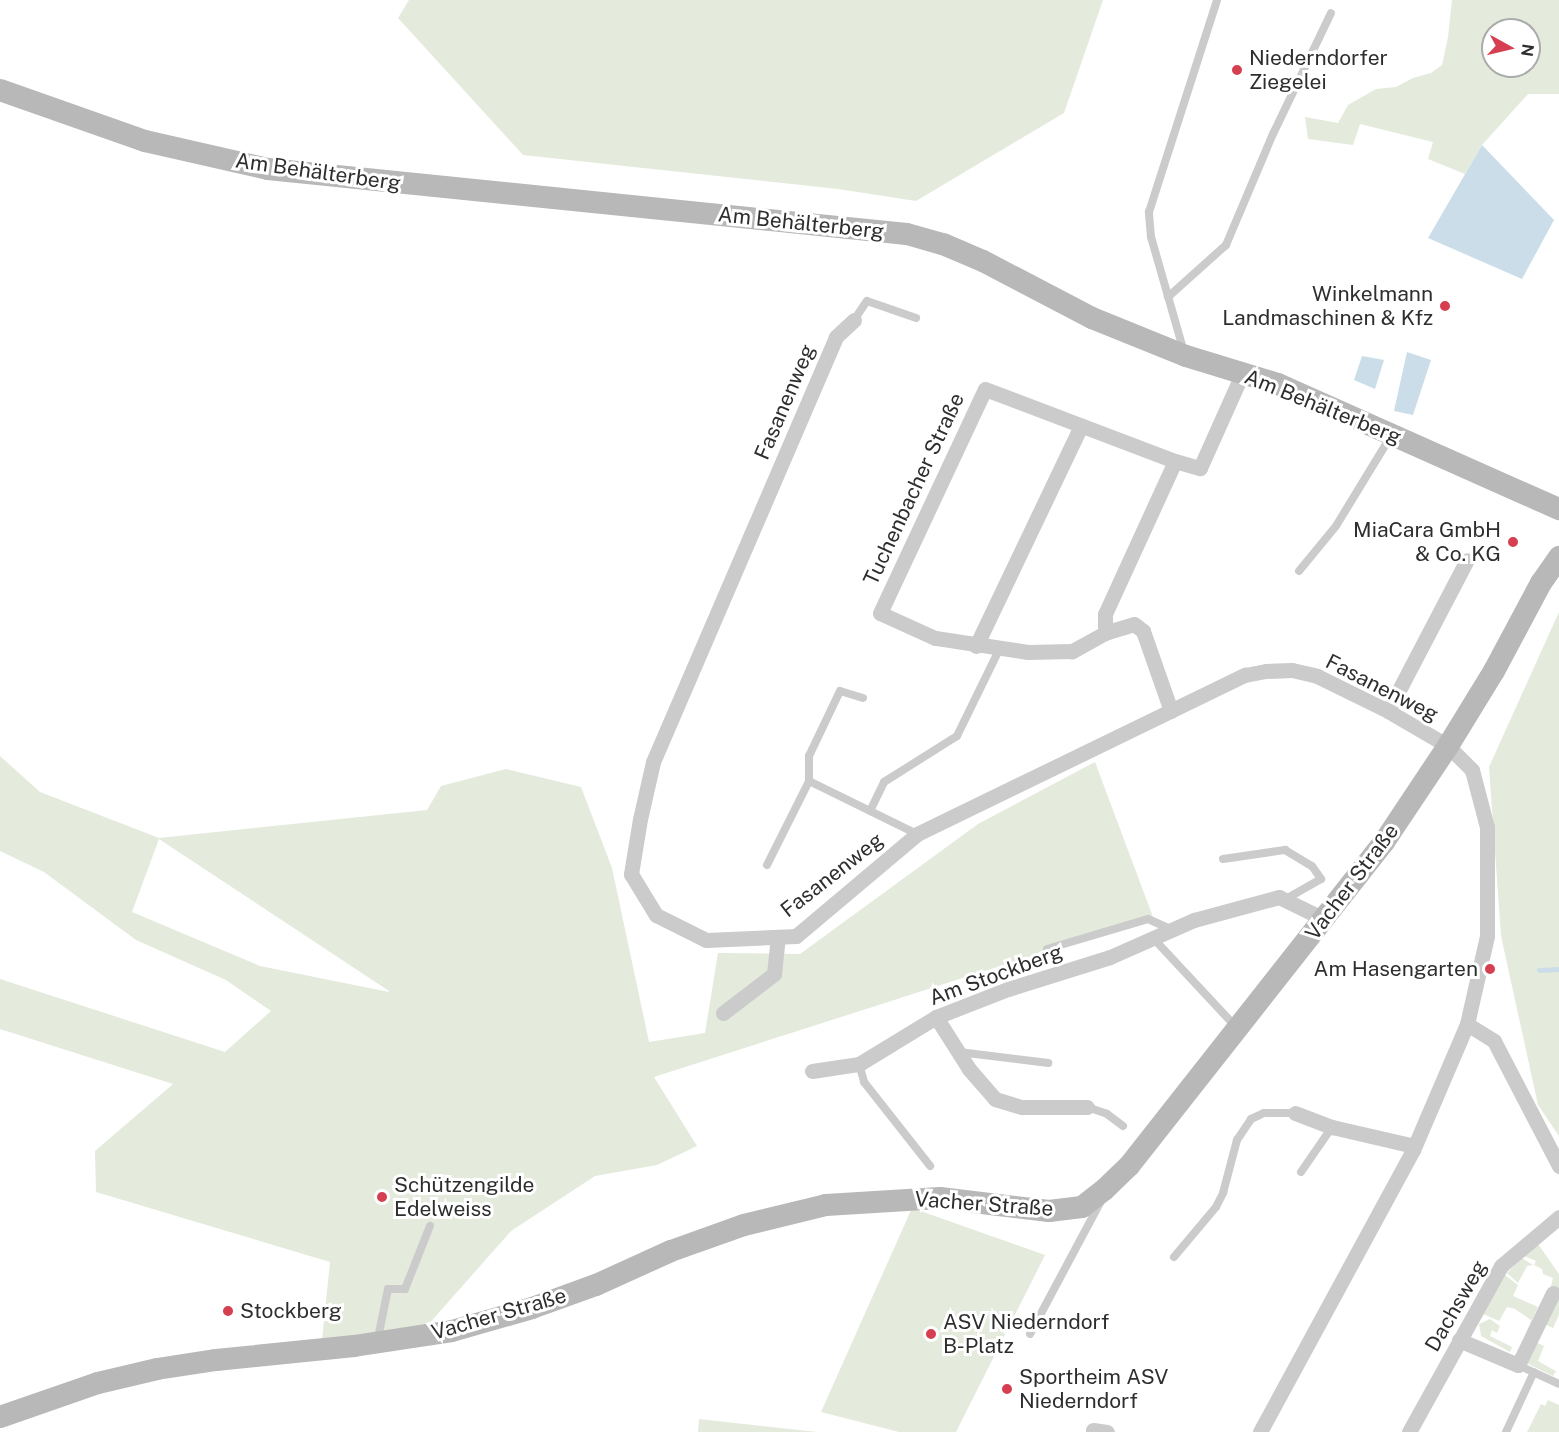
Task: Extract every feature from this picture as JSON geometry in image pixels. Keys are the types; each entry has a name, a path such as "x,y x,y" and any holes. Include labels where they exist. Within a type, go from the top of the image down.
{"main road":[{"name":"Am Behälterberg","path":"0,90 145,141 268,169 907,234 944,244 983,261 1092,318 1186,356 1278,384 1559,509"},
{"name":"Vacher Straße","path":"0,1417 98,1383 157,1369 377,1343 452,1331 532,1308 596,1285 681,1247 744,1225 826,1205 940,1198 1048,1211 1082,1207 1109,1186 1129,1166 1390,832 1449,746 1494,671 1540,583 1559,558"}],"street":[{"name":"Fasanenweg","path":"854,320 836,337 653,762 631,874 656,915 706,940 796,936 917,834 1245,675 1266,670 1292,670 1317,676 1388,711 1449,746"},
{"name":"Tuchenbacher Straße","path":"1171,711 1143,630 1134,624 1105,633 1072,651 1028,652 976,646 935,638 880,613 985,389 1175,462 1200,468 1242,374"},
{"path":"976,646 1081,426"},
{"path":"1105,633 1105,614 1175,462"},
{"path":"1388,711 1467,560"},
{"path":"1260,1432 1414,1146 1467,1024 1488,936 1487,827 1472,770 1449,746"},
{"name":"Am Stockberg","path":"812,1071 859,1064 936,1017 1008,989 1110,957 1194,920 1279,897 1284,900"},
{"path":"1284,900 1324,919"},
{"path":"723,1013 774,974 778,937"},
{"path":"936,1017 958,1052 995,1099 1022,1107 1087,1107"},
{"path":"1467,1024 1494,1041 1559,1166"},
{"path":"1295,1113 1332,1127 1414,1146"},
{"name":"Dachsweg","path":"1408,1432 1501,1266 1559,1217"},
{"path":"1459,1340 1518,1365 1553,1293"}],"lane":[{"path":"1186,356 1151,237 1149,212 1217,0"},
{"path":"1168,297 1226,245 1273,134 1330,13"},
{"path":"854,320 867,301 916,318"},
{"path":"1299,571 1336,526 1392,434"},
{"path":"870,811 884,782 957,736 999,648"},
{"path":"767,866 809,781 809,756 840,692 863,698"},
{"path":"809,781 917,834"},
{"name":"Am Stockberg","path":"1223,859 1285,850 1312,866 1321,879 1284,900"},
{"path":"1047,949 1148,919 1172,930"},
{"path":"1153,938 1238,1029"},
{"path":"958,1052 1048,1063"},
{"path":"859,1064 864,1082 930,1166"},
{"path":"1087,1107 1107,1114 1123,1126"},
{"path":"1174,1257 1216,1207 1224,1193 1237,1140 1251,1119 1264,1113 1295,1113"},
{"path":"1301,1172 1332,1127"},
{"path":"1030,1334 1109,1186"},
{"path":"377,1343 387,1288 405,1289 430,1226"},
{"path":"1518,1365 1559,1384"},
{"path":"1506,1432 1534,1372"}],"shaded area":[{"path":"409,0 1103,0 1064,113 916,201 838,189 523,155 398,18"},
{"path":"1452,0 1559,0 1559,94 1528,94 1482,145 1465,174 1428,159 1433,142 1360,124 1353,145 1308,139 1305,117 1338,123 1348,105 1376,89 1396,87 1413,78 1431,73 1442,65"},
{"path":"1559,612 1559,1136 1538,1105 1501,936 1489,767"},
{"path":"0,756 40,792 159,838 427,810 441,786 506,769 581,787 612,868 649,1042 705,1033 718,953 800,954 978,824 1095,762 1153,917 654,1077 697,1146 657,1165 595,1176 511,1231 427,1326 322,1340 330,1262 96,1192 95,1151 173,1084 0,1029 0,979 225,1052 271,1011 226,980 136,940 44,872 0,851","holes":["159,839 389,991 260,966 132,912"]},
{"name":"ASV Niederndorf B-Platz","path":"912,1208 1045,1255 956,1432 899,1432 821,1412"},
{"path":"1538,1244 1559,1274 1559,1315 1553,1328 1542,1323 1553,1278 1543,1274 1542,1269 1534,1265 1536,1261 1524,1256"},
{"path":"1522,1258 1533,1265 1527,1266 1518,1283 1507,1273"},
{"path":"1505,1275 1518,1285 1513,1296 1538,1307 1528,1328 1531,1320 1515,1309 1507,1307 1499,1321 1481,1313"},
{"path":"1490,1319 1500,1326 1497,1333 1492,1330 1490,1336 1512,1347 1510,1352 1481,1336 1479,1324"},
{"path":"1533,1341 1544,1346 1538,1361 1556,1371 1553,1376 1524,1362"},
{"path":"1548,1400 1559,1405 1559,1432 1527,1432 1541,1404 1545,1406"},
{"path":"699,1419 817,1432 698,1432"}],"water":[{"path":"1482,145 1554,220 1522,279 1428,238"},
{"path":"1407,352 1431,360 1413,415 1394,411"},
{"path":"1362,356 1384,360 1375,389 1354,380"}],"waterway":[{"path":"1539,970 1559,969"}],"place":[{"name":"Niederndorfer Ziegelei","path":"1237,70"},
{"name":"Winkelmann Landmaschinen & Kfz","path":"1445,306"},
{"name":"MiaCara GmbH & Co. KG","path":"1513,542"},
{"name":"Am Hasengarten","path":"1490,969"},
{"name":"Schützengilde Edelweiss","path":"382,1197"},
{"name":"Stockberg","path":"228,1311"},
{"name":"ASV Niederndorf B-Platz","path":"931,1334"},
{"name":"Sportheim ASV Niederndorf","path":"1007,1389"}]}
